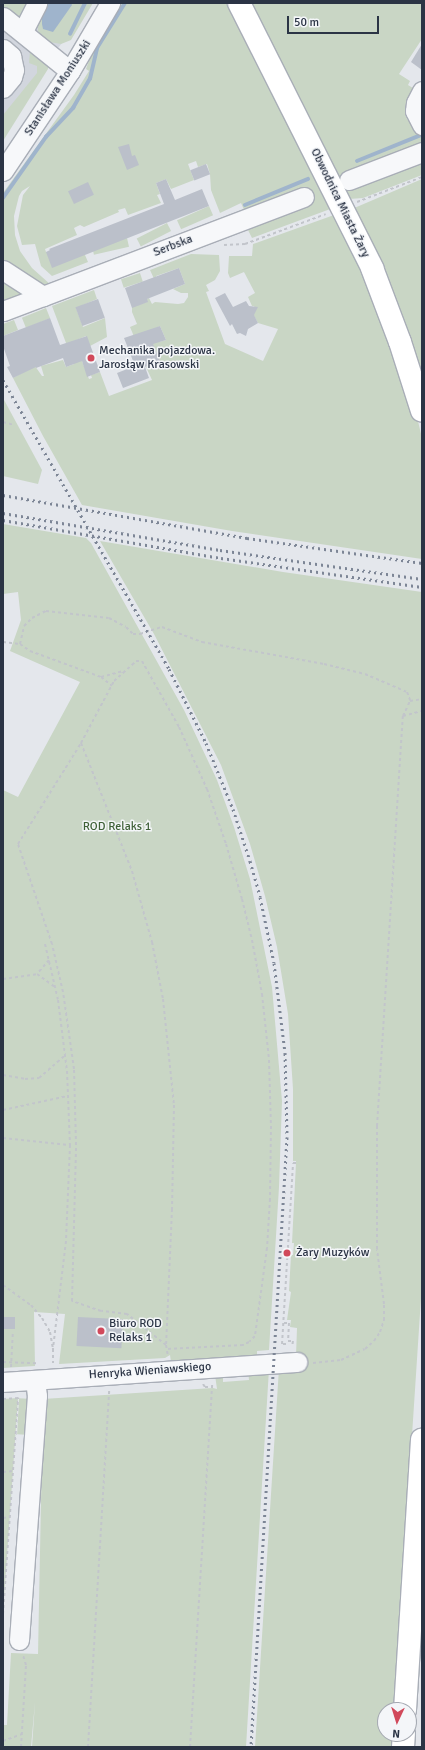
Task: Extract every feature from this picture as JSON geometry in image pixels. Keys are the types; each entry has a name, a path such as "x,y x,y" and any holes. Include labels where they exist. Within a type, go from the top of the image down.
{"main road":[{"name":"Obwodnica Miasta Żary","path":"239,3 372,268 400,342 422,411"},
{"path":"406,1702 422,1440"}],"street":[{"path":"23,31 37,3"},
{"name":"Stanisława Moniuszki","path":"3,171 70,71 110,3"},
{"path":"3,17 23,31 70,71"},
{"path":"3,49 11,56 14,70 12,77 3,88"},
{"path":"422,92 416,103 415,110 422,125"},
{"path":"349,180 422,152"},
{"name":"Serbska","path":"3,311 304,197"},
{"path":"3,270 42,296"},
{"name":"Henryka Wieniawskiego","path":"7,1376 45,1370 108,1375 211,1367 294,1357"},
{"path":"18,1640 37,1396 45,1370"}],"path":[{"path":"356,202 422,177"},
{"path":"223,245 245,244 331,212"},
{"path":"3,422 14,425"},
{"path":"20,644 24,626 32,618 46,612 109,618 126,627 133,634 140,634 162,627 202,642 324,664 365,674 407,692 410,701 403,716 377,1126 377,1249 384,1304 384,1320 380,1332 374,1341 365,1349 341,1360 322,1363 294,1357 293,1341 288,1341 289,1323 284,1323"},
{"path":"3,642 20,644 30,651 101,677 112,686"},
{"path":"166,1345 127,1314 101,1311 72,1301 76,1145 74,1070 64,992 52,944 18,844 81,743 112,686 123,671 136,661 142,661 179,727 207,789 226,844 252,940 262,994 269,1060 271,1126 270,1199 266,1248 255,1336 243,1345 166,1349"},
{"path":"101,677 123,671"},
{"path":"410,701 422,700"},
{"path":"403,716 422,711"},
{"path":"81,743 132,872 152,942 163,999 174,1105 172,1209 166,1345 168,1359"},
{"path":"3,1362 11,1362 45,1370 53,1349 66,1241 70,1145 69,1096 65,1055 55,987 45,944"},
{"path":"3,979 37,974 49,960"},
{"path":"37,974 55,987"},
{"path":"3,1075 25,1079 39,1078 65,1055"},
{"path":"3,1110 69,1096"},
{"path":"3,1138 70,1145"},
{"path":"286,1344 282,1344 293,1163 296,1163"},
{"path":"3,1285 31,1305 42,1318 50,1332 53,1349"},
{"path":"7,1376 11,1362 13,1334"},
{"path":"190,1747 213,1388 211,1367"},
{"path":"88,1747 110,1394 108,1375"},
{"path":"3,1614 18,1398"},
{"path":"3,1472 13,1471"},
{"path":"3,1518 10,1517"},
{"path":"18,1640 26,1665 21,1747"},
{"path":"3,1741 22,1734"}],"shaded area":[{"path":"3,3 88,3 66,38 3,117"}],"green space":[{"path":"3,3 32,3 22,15 17,16 3,9"},
{"path":"46,3 93,3 71,40 61,44 49,42 40,35 38,31 38,20"},
{"path":"120,3 228,3 333,208 252,238 245,224 245,212 241,203 220,213 211,190 210,174 207,164 198,167 196,161 188,164 194,180 171,189 166,179 156,183 160,194 157,195 161,203 128,215 125,208 84,227 80,225 74,228 77,235 45,249 46,252 85,255 88,262 52,276 41,266 35,244 22,245 17,226 23,195 30,186 22,191 19,196 14,216 15,235 20,251 32,268 51,285 38,283 3,260 3,193 74,95 89,71 86,69 95,44"},
{"path":"249,3 422,3 422,39 399,74 410,81 408,85 416,90 406,102 405,114 407,119 422,136 422,175 363,198 349,199"},
{"path":"3,28 48,62 48,69 3,141 3,115 37,73 37,66 29,63 30,51 3,30"},
{"path":"422,179 422,377 352,209"},
{"path":"209,206 213,215 181,229 177,220"},
{"path":"334,215 364,266 417,417 422,438 422,559 232,531 82,505 43,436 13,378 35,366 42,376 44,376 41,366 63,360 66,367 74,364 52,306 94,290 97,299 76,308 83,327 105,318 107,337 90,346 86,336 74,341 89,379 92,378 91,375 100,372 109,396 152,380 146,367 160,361 155,349 150,351 135,339 130,327 137,324 132,312 132,307 147,302 146,299 149,298 152,304 155,302 178,304 184,303 188,297 188,293 181,293 173,289 185,284 179,268 156,276 156,283 150,270 191,254 219,255 220,271 215,280 206,285 209,291 206,292 225,344 263,361 278,329 258,323 253,314 256,310 254,306 252,306 248,297 255,293 244,272 230,278 228,273 229,256 252,256 253,244","holes":["160,326 166,340 159,342 154,329"]},
{"path":"167,223 171,231 141,246 137,238"},
{"path":"127,238 129,247 94,255 92,246"},
{"path":"140,273 143,282 124,288 121,279"},
{"path":"3,277 20,291 20,295 3,305"},
{"path":"46,308 50,318 26,328 22,318"},
{"path":"14,320 18,330 3,336 3,324"},
{"path":"3,398 42,470 38,484 3,476"},
{"name":"ROD Relaks 1","path":"3,524 86,538 91,543 184,710 217,780 234,827 250,879 272,987 282,1101 279,1187 269,1350 257,1351 257,1359 171,1362 170,1355 165,1358 59,1364 65,1314 34,1312 35,1366 3,1368 3,790 18,797 80,682 10,651 21,620 18,592 3,594"},
{"path":"100,541 283,572 422,592 422,1283 395,1702 377,1702 377,1742 391,1742 391,1747 255,1747 279,1368 296,1356 297,1328 290,1327 291,1320 287,1320 291,1292 289,1291 291,1255 293,1255 294,1243 292,1243 296,1163 296,1161 293,1161 293,1089 288,1014 277,947 265,896 250,844 221,765 154,634"},
{"path":"269,1369 246,1747 32,1747 35,1702 31,1747 3,1747 3,1725 7,1725 11,1653 38,1654 43,1399 213,1388 217,1389 215,1375 223,1372 223,1382 249,1380 248,1370"},
{"path":"18,1398 3,1613 3,1399"},
{"path":"19,1398 32,1399 30,1435 17,1434"}],"water":[{"path":"49,3 71,3 72,5 53,32 43,29 42,24 42,15"}],"building":[{"path":"422,44 422,70 411,62"},
{"path":"129,144 132,156 135,155 139,165 127,170 118,147"},
{"path":"206,164 210,174 194,181 190,170"},
{"path":"166,179 175,200 202,189 209,206 52,268 46,252 50,250 49,249 164,204 156,183"},
{"path":"88,182 94,195 74,204 68,191"},
{"path":"179,268 185,284 147,299 148,302 132,308 125,288"},
{"path":"225,293 233,307 246,301 249,306 258,307 254,315 258,323 248,329 246,336 240,333 237,334 232,324 230,326 215,298"},
{"path":"98,299 105,318 82,326 75,307"},
{"path":"50,318 60,345 87,336 100,372 87,377 82,361 66,367 63,358 36,367 13,378 7,367 10,366 3,346 3,336"},
{"path":"160,326 166,340 153,344 160,361 145,367 149,378 123,388 117,373 135,366 124,338"},
{"path":"3,1317 15,1317 15,1329 3,1329"},
{"path":"78,1317 123,1319 121,1348 76,1346"}],"waterway":[{"path":"70,34 85,3"},
{"path":"3,198 46,137 73,108 90,79 97,48 125,3"},
{"path":"357,161 419,136"},
{"path":"245,205 308,179"}],"railway":[{"path":"3,380 169,669 206,743 233,809 250,861 260,897 274,963 285,1053 287,1137 251,1747"},
{"path":"3,495 247,538 422,563"},
{"path":"3,513 220,550 422,579"},
{"path":"3,520 221,558 422,587"}],"place":[{"name":"Mechanika pojazdowa. Jarosłąw Krasowski","path":"91,358"},
{"name":"Żary Muzyków","path":"287,1253"},
{"name":"Biuro ROD Relaks 1","path":"101,1331"}]}
